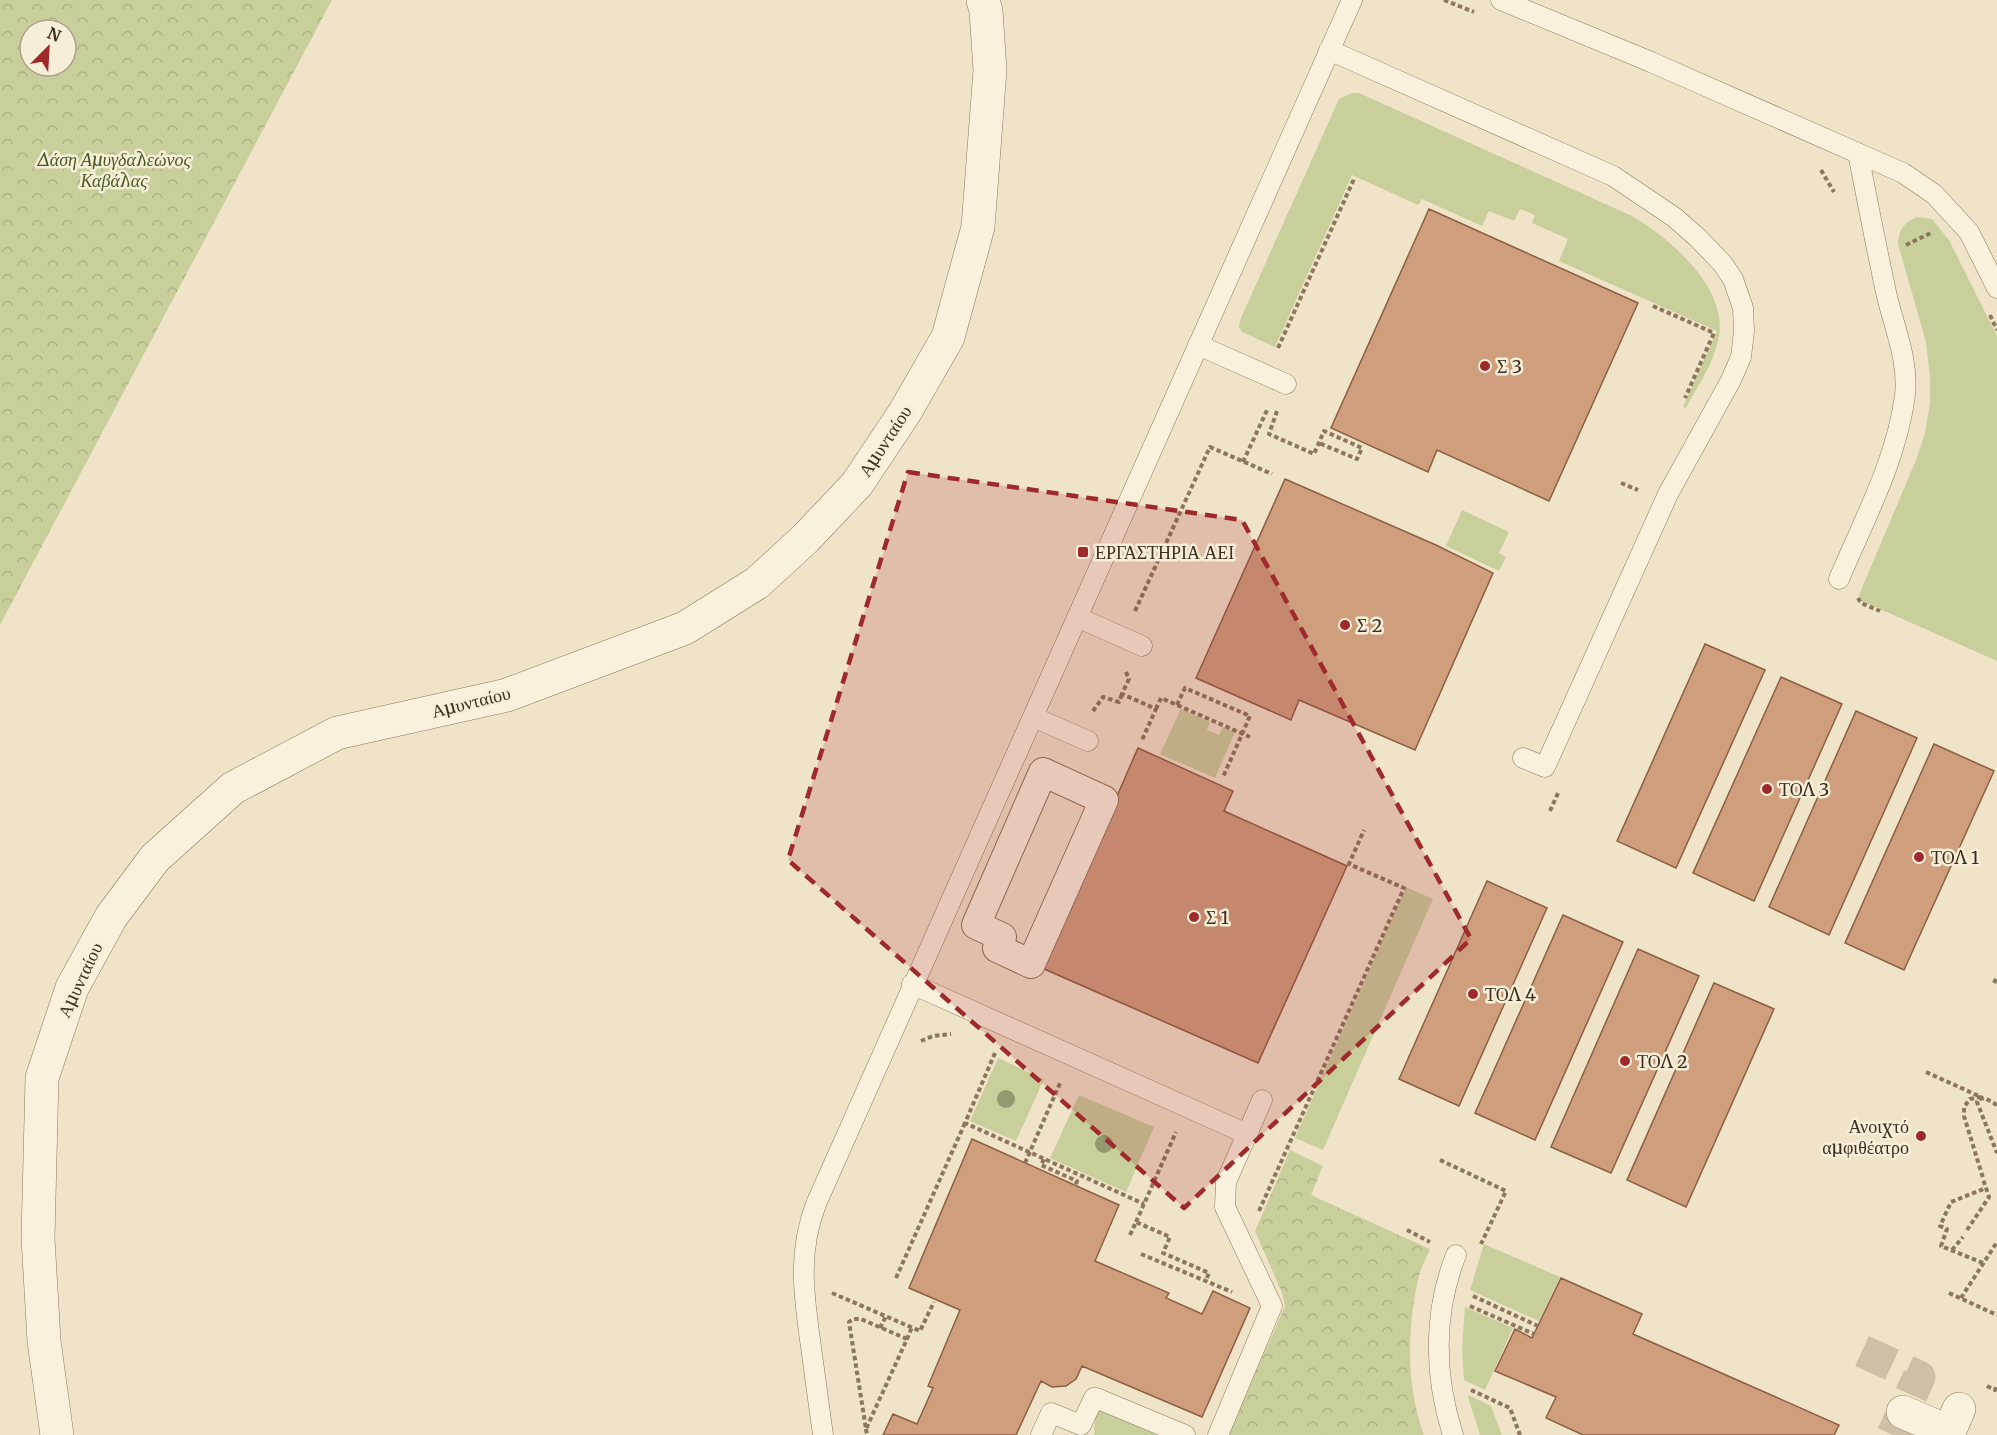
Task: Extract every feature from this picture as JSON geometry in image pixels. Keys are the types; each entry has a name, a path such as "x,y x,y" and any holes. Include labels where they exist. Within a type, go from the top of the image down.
{"street":[{"name":"Αμυνταίου","path":"57,1435 44,1341 38,1238 42,1078 72,988 111,916 155,858 233,788 337,734 507,694 685,628 757,583 806,538 857,484 905,412 948,337 978,227 990,70 986,11 983,0"},
{"path":"1043,772 1104,800 1031,963 997,948 1002,937 976,925 1043,772"},
{"path":"1903,1412 1951,1425"}],"lane":[{"path":"823,1435 803,1297 806,1238 816,1204 1352,0"},
{"path":"1501,0 1903,173 1934,194 1969,232 1997,288"},
{"path":"1329,50 1613,176 1674,217 1698,238 1722,263 1733,279 1743,308 1744,331 1741,357 1731,380 1668,494 1545,767 1523,758"},
{"path":"1839,579 1900,428 1905,392 1903,356 1886,294 1858,153"},
{"path":"1198,345 1286,384"},
{"path":"1077,617 1142,646"},
{"path":"1033,717 1088,741"},
{"path":"912,984 1247,1134"},
{"path":"1218,1435 1272,1306 1225,1206 1225,1186 1262,1100"},
{"path":"1453,1435 1442,1391 1438,1340 1444,1291 1455,1255"},
{"path":"1041,1435 1051,1413 1081,1425 1094,1398 1098,1398 1185,1435"}],"path":[{"path":"1444,0 1476,14"},
{"path":"1815,163 1835,194"},
{"path":"1276,352 1354,179"},
{"path":"1653,306 1714,333 1682,405"},
{"path":"1244,462 1271,402"},
{"path":"1276,406 1277,413 1269,434 1314,454 1324,431 1362,448 1361,455 1357,459 1319,443"},
{"path":"1132,614 1210,447 1272,474"},
{"path":"1621,483 1644,492"},
{"path":"1087,713 1096,708 1103,697 1119,702 1129,676 1120,667"},
{"path":"1177,705 1185,688 1251,716 1224,777"},
{"path":"1122,694 1156,709"},
{"path":"1142,740 1161,698 1250,737"},
{"path":"1550,811 1559,790"},
{"path":"1257,1216 1404,888 1349,864 1364,830"},
{"path":"1994,984 1997,977"},
{"path":"916,1044 933,1036 958,1034"},
{"path":"896,1278 998,1047"},
{"path":"1926,1072 1997,1105"},
{"path":"1025,1163 1064,1076 1059,1074"},
{"path":"1981,1097 1977,1106 1997,1153"},
{"path":"1967,1230 1989,1197 1967,1127 1964,1110 1970,1098 1981,1097"},
{"path":"965,1123 1144,1204"},
{"path":"1130,1235 1178,1127 1184,1130"},
{"path":"1044,1159 1041,1165 1077,1181 1075,1186"},
{"path":"1983,1263 1941,1246 1947,1229 1940,1226 1951,1202 1986,1188"},
{"path":"1136,1222 1170,1237 1163,1253 1209,1273 1206,1280"},
{"path":"1952,1250 1963,1237"},
{"path":"1961,1298 1997,1242"},
{"path":"1141,1254 1233,1293"},
{"path":"1466,1293 1538,1326"},
{"path":"1949,1293 1997,1315"},
{"path":"841,1296 920,1331 934,1302"},
{"path":"1464,1303 1534,1334"},
{"path":"880,1328 886,1316"},
{"path":"867,1435 848,1324 851,1320 858,1318 907,1340"},
{"path":"866,1429 912,1327"},
{"path":"1462,1386 1510,1408 1520,1435"}],"highlighted area":[{"path":"908,472 1242,520 1471,939 1184,1208 788,860"}],"green space":[{"name":"Δάση Αμυγδαλεώνος Καβάλας","path":"0,0 332,0 0,625"},
{"path":"1352,93 1359,93 1632,216 1680,252 1707,285 1716,303 1720,322 1718,341 1712,358 1686,408 1683,407 1717,331 1559,261 1568,239 1532,223 1535,215 1520,209 1514,221 1489,211 1482,226 1422,199 1418,205 1352,175 1275,347 1242,332 1239,327 1240,320 1339,99"},
{"path":"1917,217 1932,219 1949,240 1997,336 1997,661 1862,601 1859,595 1916,460 1925,433 1930,403 1926,342 1898,244 1903,228"},
{"path":"1462,510 1509,532 1499,553 1506,557 1499,571 1446,546"},
{"path":"1181,709 1210,722 1207,730 1219,735 1223,727 1235,732 1215,778 1160,754"},
{"path":"1406,887 1433,899 1323,1150 1295,1138"},
{"path":"998,1058 1044,1079 1016,1141 970,1121"},
{"path":"1079,1095 1154,1127 1126,1192 1050,1158"},
{"path":"1290,1150 1323,1166 1311,1195 1430,1249 1418,1280 1410,1338 1411,1378 1424,1435 1228,1435 1285,1306 1282,1293 1255,1231"},
{"path":"1484,1244 1560,1277 1539,1321 1470,1290"},
{"path":"1465,1307 1513,1328 1485,1390 1464,1380 1462,1348"},
{"path":"1469,1395 1491,1406 1502,1435 1480,1435"},
{"path":"1100,1406 1165,1435 1094,1435 1095,1418"}],"building":[{"name":"Σ 3","path":"1429,209 1638,303 1549,501 1437,450 1428,472 1331,428"},
{"name":"Σ 2","path":"1285,479 1436,545 1493,573 1415,750 1299,700 1291,720 1196,678"},
{"path":"1705,644 1765,670 1676,868 1617,841"},
{"name":"ΤΟΛ 3","path":"1781,677 1842,704 1754,901 1693,873"},
{"path":"1856,711 1917,738 1829,935 1769,907"},
{"name":"ΤΟΛ 1","path":"1934,744 1994,771 1904,970 1845,943"},
{"name":"Σ 1","path":"1138,748 1233,791 1224,811 1347,866 1258,1063 1042,968"},
{"name":"ΤΟΛ 4","path":"1487,881 1547,908 1459,1106 1399,1079"},
{"path":"1563,915 1623,942 1535,1140 1475,1113"},
{"name":"ΤΟΛ 2","path":"1638,949 1699,976 1611,1173 1551,1147"},
{"path":"1714,983 1774,1009 1686,1207 1627,1180"},
{"path":"972,1139 1119,1205 1095,1261 1169,1293 1166,1298 1202,1314 1213,1291 1250,1308 1202,1417 1082,1366 1076,1379 1066,1386 1052,1387 1041,1381 1016,1435 883,1435 893,1414 917,1424 933,1388 928,1386 960,1310 909,1288"},
{"path":"1561,1278 1642,1314 1633,1334 1839,1425 1834,1435 1583,1435 1546,1418 1556,1397 1495,1371 1515,1329 1532,1338"}],"tunnel":[{"path":"1862,1351 1919,1377 1893,1435"}],"place":[{"name":"Σ 3","path":"1485,366"},
{"name":"ΕΡΓΑΣΤΗΡΙΑ ΑΕΙ","path":"1083,552"},
{"name":"Σ 2","path":"1345,625"},
{"name":"ΤΟΛ 3","path":"1767,789"},
{"name":"ΤΟΛ 1","path":"1919,857"},
{"name":"Σ 1","path":"1194,917"},
{"name":"ΤΟΛ 4","path":"1473,994"},
{"name":"ΤΟΛ 2","path":"1625,1061"},
{"name":"Ανοιχτό αμφιθέατρο","path":"1921,1136"}]}
